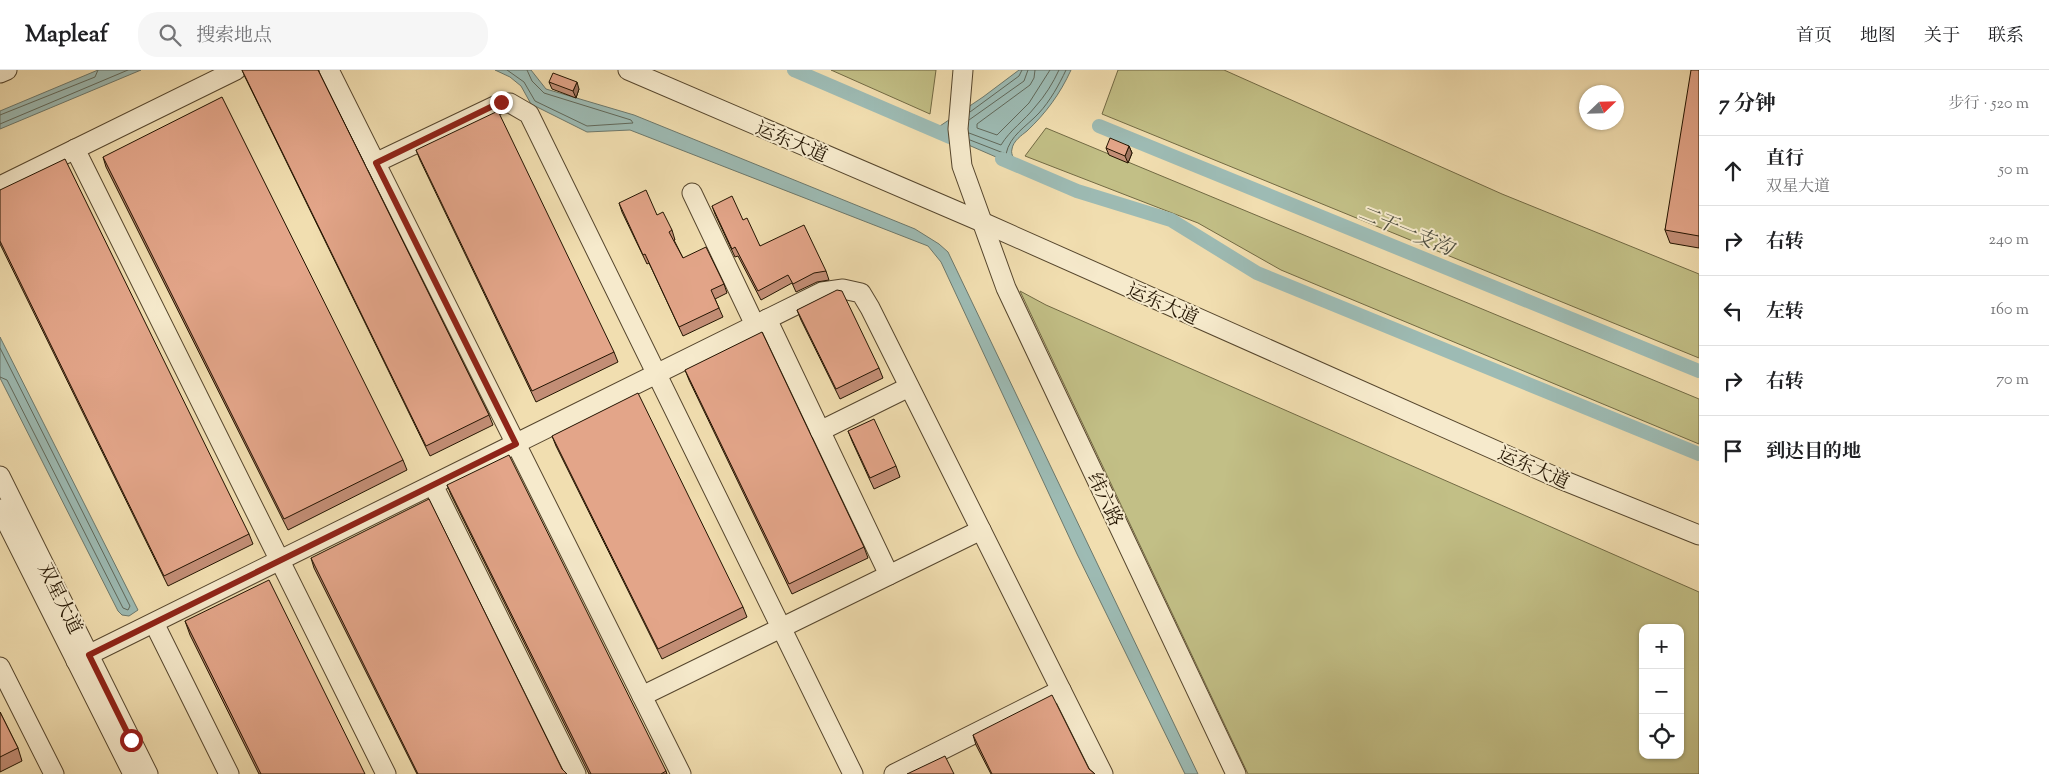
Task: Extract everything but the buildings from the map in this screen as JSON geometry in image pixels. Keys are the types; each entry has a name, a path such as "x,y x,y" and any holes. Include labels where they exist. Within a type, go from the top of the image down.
{"street":[{"path":"0,73 7,70"},
{"path":"0,186 236,70"},
{"path":"329,70 681,774"},
{"name":"运东大道","path":"628,70 982,222 1551,475 1699,535"},
{"name":"纬六路","path":"963,70 959,103 959,146 962,166 1006,288 1236,774"},
{"path":"376,163 501,102 520,107 529,114 853,774"},
{"path":"76,149 386,774"},
{"path":"692,193 820,431 889,575"},
{"path":"83,658 822,292 843,288 861,293 1103,774"},
{"path":"820,431 909,387"},
{"name":"双星大道","path":"0,476 83,658 133,774"},
{"path":"432,485 576,774"},
{"name":"双星大道","path":"0,509 148,774"},
{"path":"642,696 981,530"},
{"path":"154,623 229,774"},
{"path":"0,667 54,774"},
{"path":"894,774 1061,690"}],"shaded area":[{"path":"831,70 936,70 930,114"},
{"path":"1118,70 1224,70 1502,194 1699,274 1699,358 1102,114"},
{"path":"1046,128 1699,399 1699,444 1281,270 1198,223 1025,156"},
{"path":"1020,291 1046,305 1699,592 1699,774 1248,774"}],"water":[{"path":"98,70 141,70 0,129 0,111"},
{"path":"495,70 531,70 546,89 634,115 915,229 948,252 1198,774 1185,774 1077,554 941,262 928,246 630,130 587,132 531,104 521,86 510,77"},
{"path":"1019,70 1071,70 1046,110 1014,143 1012,154 1019,167 934,130 983,97"},
{"path":"0,337 138,610 129,616 122,615 118,611 0,378"}],"waterway":[{"path":"794,70 950,137"},
{"name":"二干一支沟","path":"1099,126 1699,371"},
{"path":"1002,159 1077,191 1171,220 1257,273 1699,454"}],"route":[{"path":"131,740 89,655 516,444 376,163 501,102"}]}
